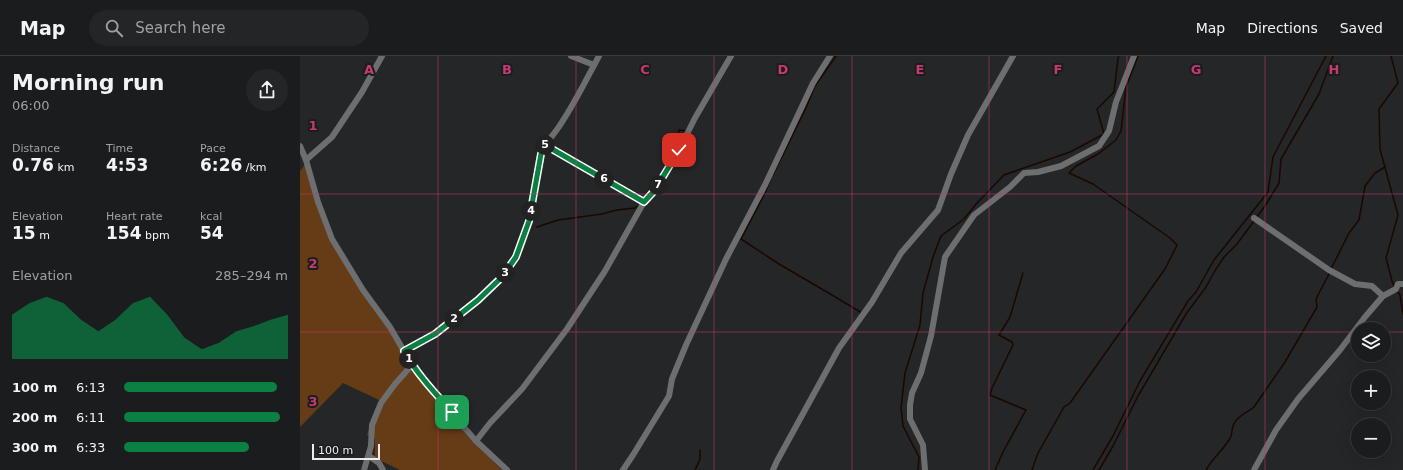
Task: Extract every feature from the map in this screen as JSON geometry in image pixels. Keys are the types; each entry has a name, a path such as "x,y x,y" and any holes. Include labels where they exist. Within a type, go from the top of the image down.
{"street":[{"path":"306,160 332,137 362,92 382,56"},
{"path":"571,56 594,65"},
{"path":"404,351 435,334 478,300 502,277 516,257 529,221 541,154 545,145 561,124 599,56"},
{"path":"476,441 490,423 522,389 567,329 605,271 644,202 655,190 731,56"},
{"path":"622,470 633,455 669,396 672,380 686,345 722,266 765,185 813,83 830,56"},
{"path":"773,470 839,348 872,302 901,253 938,210 951,174 968,135 1013,56"},
{"path":"925,470 924,445 910,419 910,405 912,394 921,373 931,336 945,256 974,215 1010,187 1024,173 1038,172 1061,166 1099,146 1109,131 1116,102 1134,56"},
{"path":"545,145 644,202"},
{"path":"300,146 332,239 363,290 390,327 412,365 426,384 476,441 507,470"},
{"path":"1254,218 1331,270 1355,284 1372,286 1384,296"},
{"path":"1254,470 1276,430 1308,387 1340,350 1365,317 1384,296 1399,286"},
{"path":"364,470 371,446 372,425 381,403 412,365"},
{"path":"369,456 379,463 383,470"}],"shaded area":[{"path":"306,163 327,230 434,396 468,437 502,470 400,470 375,458 375,438 367,435 379,400 343,383 300,427 300,171"}],"waterway":[{"path":"773,175 815,86 836,56"},
{"path":"918,470 919,457 903,426 901,408 905,373 920,325 923,293 933,257 941,236 964,219 1004,175 1070,152 1104,134 1097,109 1114,92 1119,56"},
{"path":"1032,470 1038,453 1064,407 1070,403 1165,269 1177,245 1170,238 1093,184 1069,173 1076,166 1098,154 1116,140 1121,131 1126,87 1138,56"},
{"path":"1093,470 1113,436 1140,381 1188,301 1196,292 1214,260 1268,192 1273,157 1326,56"},
{"path":"1256,218 1279,183 1281,159 1319,94 1333,56"},
{"path":"1391,56 1398,83 1379,109 1380,149 1398,215 1386,258 1394,286"},
{"path":"677,147 679,130 686,131"},
{"path":"1331,269 1349,233 1359,220 1365,186 1375,173 1385,167"},
{"path":"771,178 766,191 741,239 779,264 862,313"},
{"path":"537,227 558,220 602,214 617,210 635,208 638,206"},
{"path":"1099,470 1138,396 1186,314 1206,287 1224,257 1237,244 1254,221"},
{"path":"1206,470 1230,438 1234,424 1241,415 1254,407 1285,362 1317,307 1316,299 1330,272"},
{"path":"995,470 1026,410 990,395 1013,345 1012,342 999,335 1010,317 1023,273"},
{"path":"1397,291 1400,295 1403,314"},
{"path":"695,470 700,459 700,450"}],"route":[{"path":"452,412 426,384 404,351 435,334 478,300 502,277 516,257 525,236 529,221 541,154 545,145 644,202 655,190 679,150"}]}
